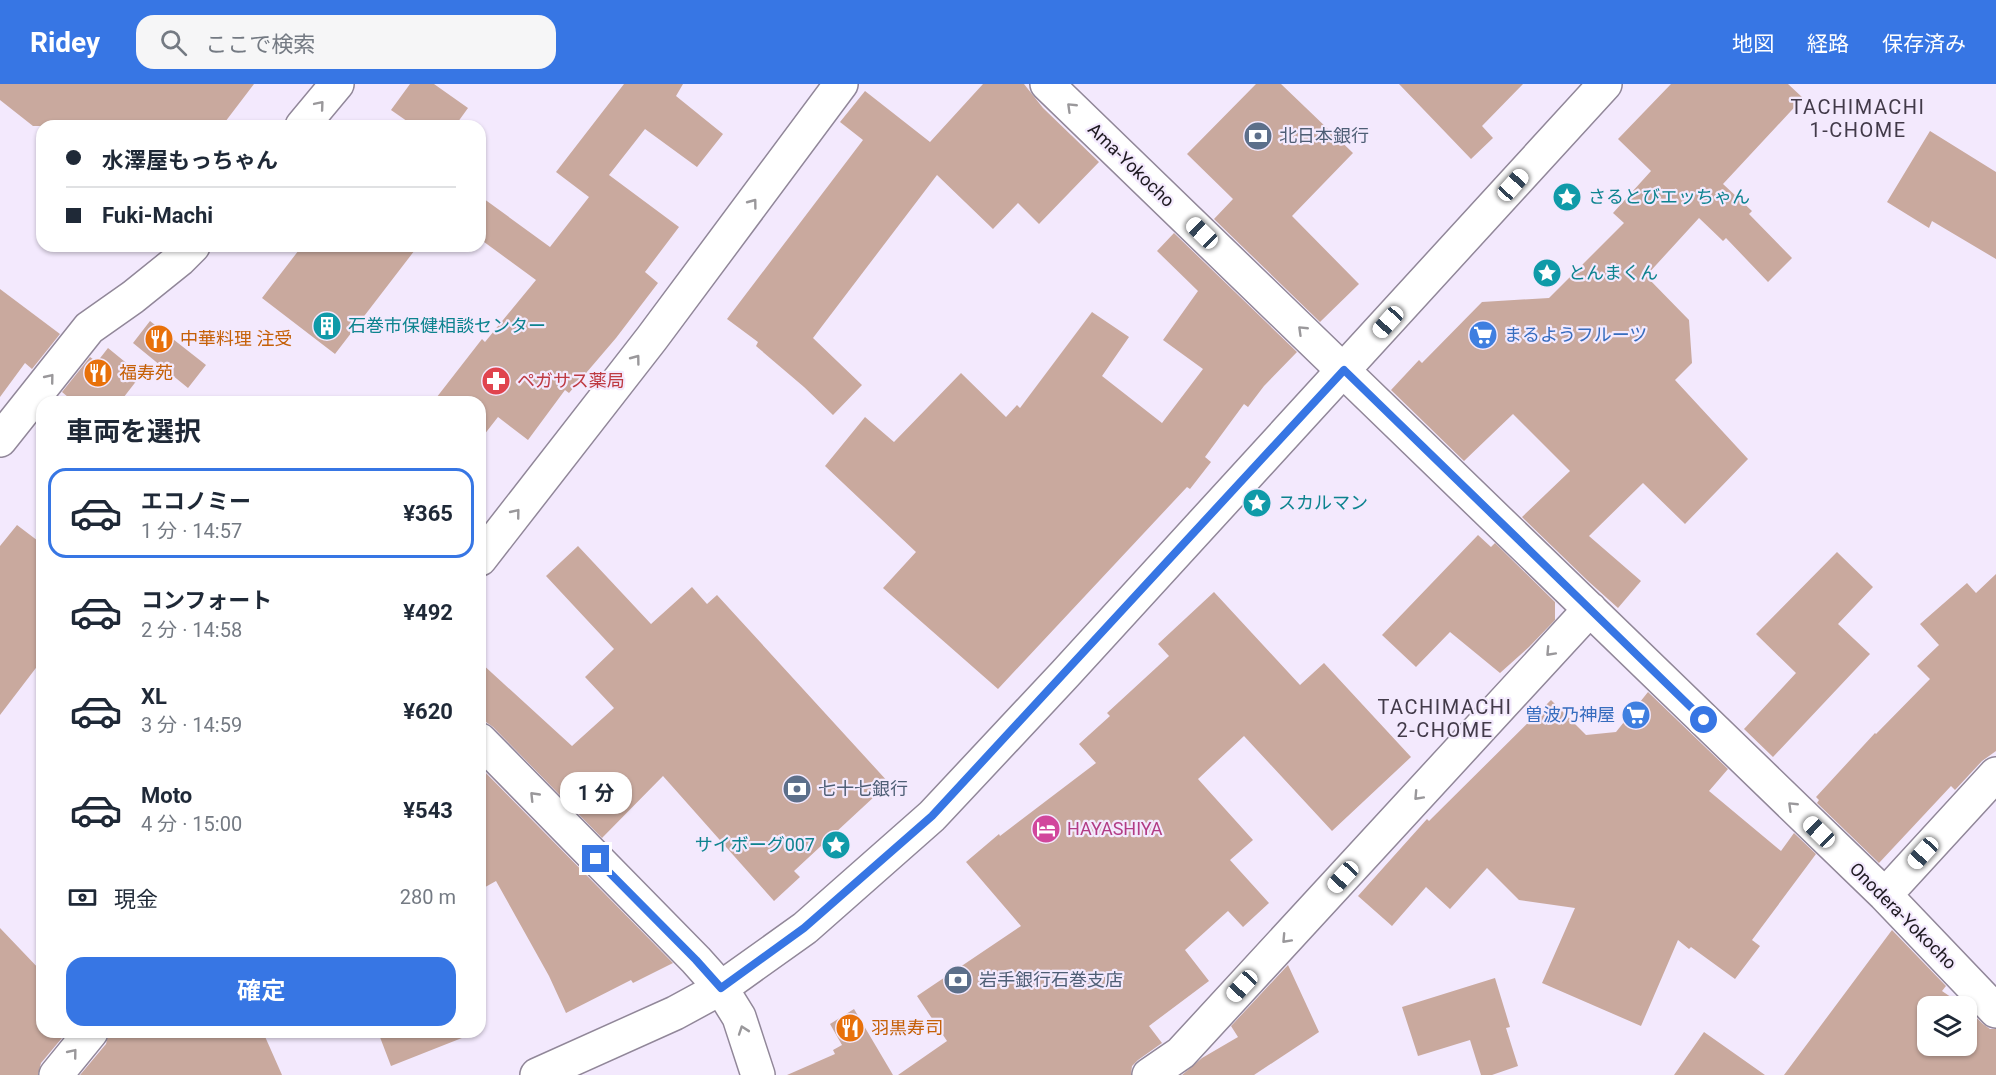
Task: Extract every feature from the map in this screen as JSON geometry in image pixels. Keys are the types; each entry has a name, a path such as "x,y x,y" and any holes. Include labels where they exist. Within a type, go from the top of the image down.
{"main road":[{"path":"307,120 338,84"},
{"path":"486,551 645,348 841,84"},
{"name":"Ama-Yokocho","path":"1047,84 1344,370"},
{"path":"537,1075 675,1013 721,988 804,928 932,816 1605,84"},
{"path":"0,440 89,328 170,268 186,252"},
{"name":"Onodera-Yokocho","path":"1344,370 1885,895 1996,1011"},
{"path":"1149,1075 1181,1053 1590,609"},
{"path":"486,746 721,988 739,1017 758,1075"},
{"path":"1885,895 1996,774"},
{"path":"56,1075 86,1038"}],"building":[{"path":"0,84 254,84 227,120 36,120 36,126 33,126 0,100"},
{"path":"410,84 434,84 468,108 459,120 405,120 391,110"},
{"path":"624,84 683,84 676,96 723,134 697,167 645,129 609,175 679,227 645,272 658,283 616,338 569,393 565,390 528,440 498,417 486,432 486,396 438,396 482,339 485,342 536,280 486,243 486,200 550,247 589,197 556,172"},
{"path":"983,84 1024,84 1043,108 1099,162 1039,224 1018,203 993,229 937,175 813,338 862,385 833,415 756,346 758,342 727,319 863,140 840,122 865,91 930,142"},
{"path":"1256,84 1281,84 1353,153 1292,216 1359,284 1320,322 1214,219 1233,199 1187,154"},
{"path":"1399,84 1523,84 1482,126 1493,138 1471,159"},
{"path":"1671,84 1788,84 1803,98 1723,184 1752,211 1749,214 1792,258 1768,282 1726,238 1723,241 1699,218 1646,276 1689,320 1692,363 1675,380 1748,459 1685,524 1643,483 1589,536 1641,581 1618,608 1522,517 1570,471 1513,414 1464,461 1391,390 1419,360 1422,363 1482,302 1549,298 1624,223 1613,213 1651,171 1618,139"},
{"path":"1930,131 1996,172 1996,259 1932,221 1929,228 1887,202"},
{"path":"1174,233 1297,352 1264,386 1248,407 1244,404 1205,457 1211,462 1190,489 1187,487 998,689 883,588 916,552 825,466 865,417 894,442 961,373 1006,417 1017,405 1020,408 1092,312 1129,337 1102,376 1162,423 1203,369 1163,340 1198,291 1157,251"},
{"name":"石巻市保健相談センター","path":"297,252 413,252 335,354 262,298"},
{"path":"0,289 60,334 32,369 25,363 0,397"},
{"path":"150,321 206,365 188,388 133,343"},
{"path":"108,348 141,375 125,396 67,396 62,392 90,357 97,362"},
{"path":"17,525 36,539 36,668 0,715 0,546"},
{"path":"1478,535 1491,547 1495,543 1555,602 1555,620 1500,673 1450,632 1416,667 1382,635"},
{"path":"578,546 651,624 692,587 707,604 717,595 889,783 794,871 800,877 774,901 663,776 602,838 486,722 486,667 572,746 614,708 585,677 614,649 546,576"},
{"path":"1837,552 1873,587 1838,624 1870,654 1773,757 1744,729 1796,673 1756,634"},
{"path":"1996,574 1996,751 1982,761 1955,790 1951,786 1879,863 1817,803 1819,800 1816,797 1875,733 1930,679 1917,666 1939,645 1920,624 1967,583 1976,593"},
{"path":"1214,592 1300,685 1324,663 1411,757 1332,831 1244,736 1198,779 1253,840 1230,860 1269,903 1243,927 1228,911 1185,950 1209,981 1149,1026 1162,1043 1132,1066 1131,1075 898,1075 947,1041 917,996 1021,926 966,862 999,834 1000,836 1096,763 1079,744 1110,716 1107,713 1169,656 1158,644"},
{"path":"1648,692 1728,769 1709,791 1781,851 1794,833 1816,854 1752,940 1760,946 1735,979 1678,940 1641,1026 1542,983 1575,908 1519,900 1487,868 1450,909 1426,887 1392,926 1358,896 1427,819 1429,821 1551,700 1586,735 1616,732"},
{"path":"486,773 673,963 633,983 631,980 566,1013 549,976 496,881 486,887"},
{"path":"0,928 36,966 36,1038 62,1038 41,1063 38,1075 0,1075"},
{"path":"1892,930 1946,986 1942,991 1949,996 1917,996 1917,1056 1977,1056 1977,1018 1990,1029 1996,1029 1996,1075 1784,1075"},
{"path":"1288,965 1319,1032 1254,1075 1182,1075 1202,1058 1238,1037 1231,1026"},
{"path":"1495,978 1510,1027 1506,1028 1518,1066 1492,1075 1481,1075 1470,1040 1418,1056 1402,1007"},
{"path":"854,1009 893,1075 787,1075 835,1054 833,1050 842,1045 830,1024"},
{"path":"1704,1032 1765,1075 1674,1075"},
{"path":"108,1038 266,1038 282,1075 80,1075 106,1044"},
{"path":"380,1038 462,1038 391,1066"}],"place":[{"name":"北日本銀行","path":"1258,136"},
{"name":"さるとびエッちゃん","path":"1567,197"},
{"name":"とんまくん","path":"1547,273"},
{"name":"石巻市保健相談センター","path":"327,326"},
{"name":"まるようフルーツ","path":"1483,335"},
{"name":"中華料理 注受","path":"159,339"},
{"name":"福寿苑","path":"98,373"},
{"name":"ペガサス薬局","path":"496,381"},
{"name":"スカルマン","path":"1257,503"},
{"name":"曽波乃神屋","path":"1636,715"},
{"name":"七十七銀行","path":"797,789"},
{"name":"HAYASHIYA","path":"1046,829"},
{"name":"サイボーグ007","path":"836,845"},
{"name":"岩手銀行石巻支店","path":"958,980"},
{"name":"羽黒寿司","path":"850,1028"}],"district":[{"name":"TACHIMACHI 1-CHOME","path":"1858,118"},
{"name":"TACHIMACHI 2-CHOME","path":"1445,718"}],"route":[{"path":"596,859 721,988 804,928 932,816 1344,370 1704,720"}]}
